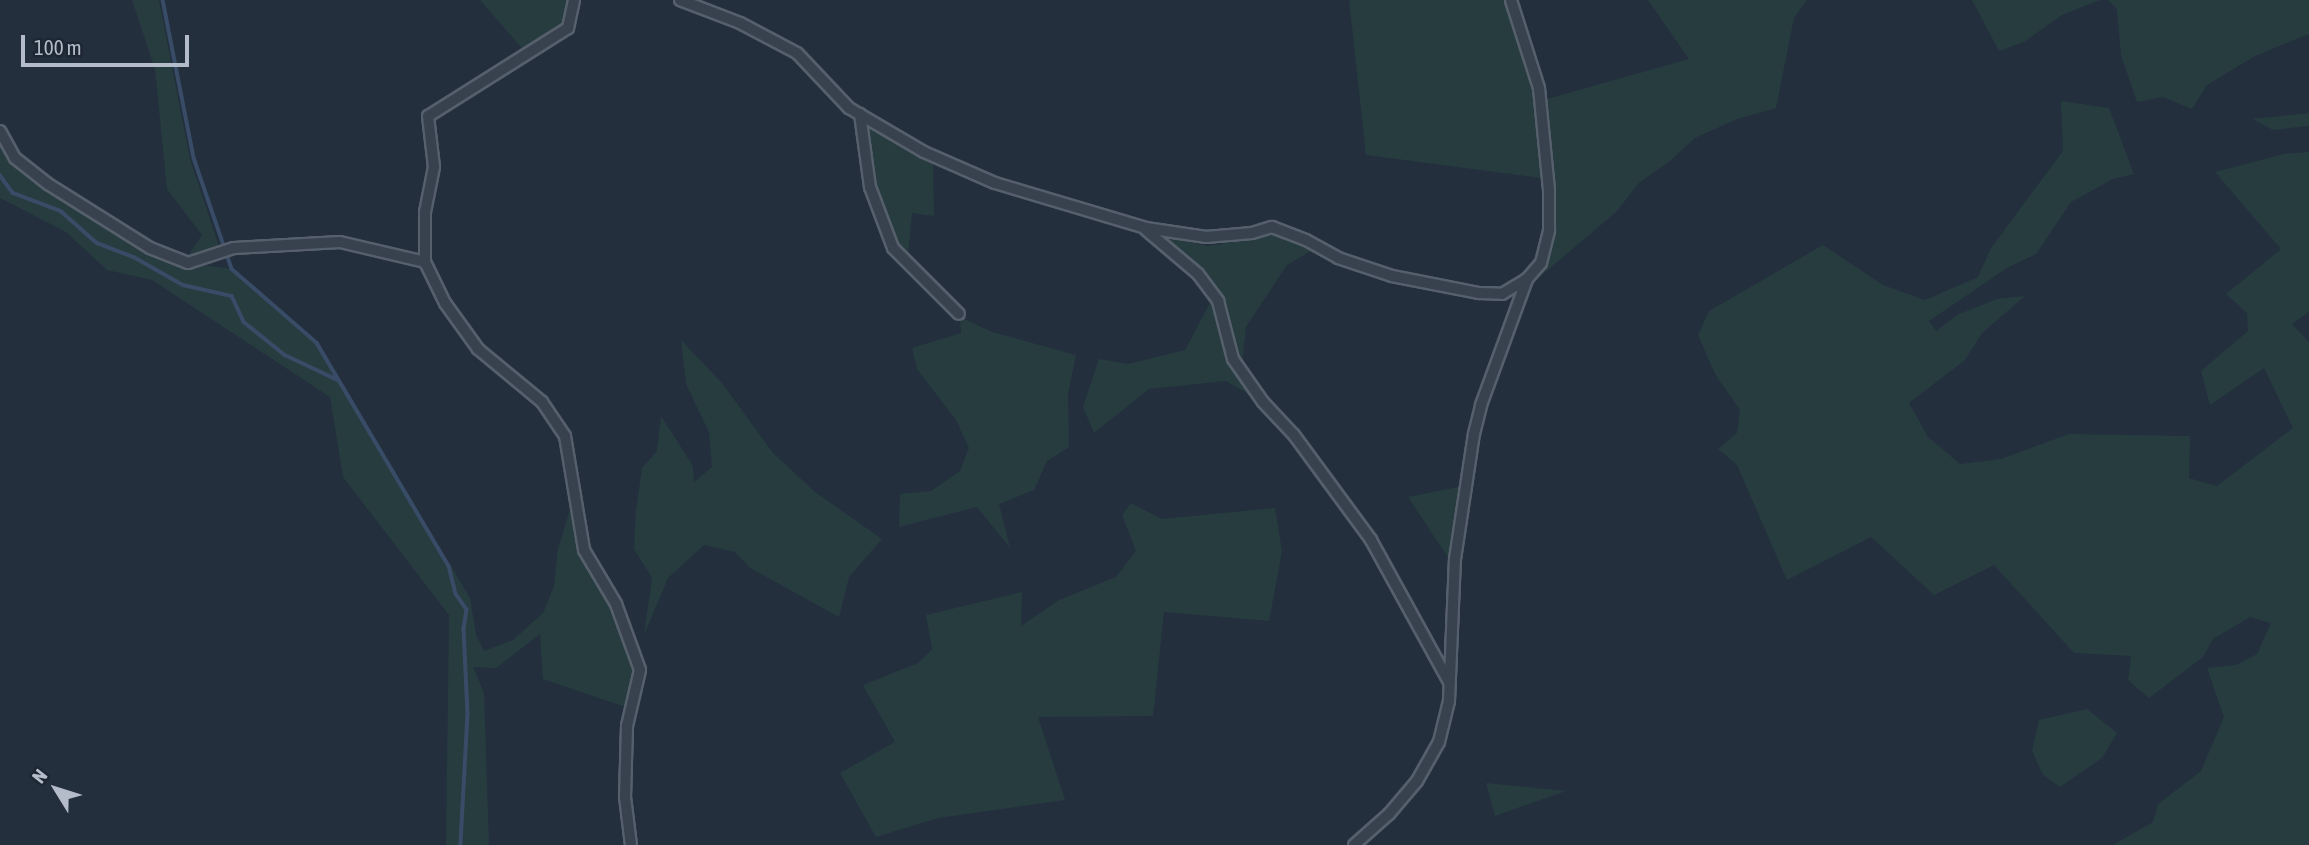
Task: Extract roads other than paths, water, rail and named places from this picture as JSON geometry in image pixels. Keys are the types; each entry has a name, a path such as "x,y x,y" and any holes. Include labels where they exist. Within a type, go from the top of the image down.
{"street":[{"path":"574,0 568,28 428,116 434,167 425,212 425,262 445,303 478,349 542,402 565,436 583,550 616,604 640,670 627,726 625,797 631,845"},
{"path":"680,0 740,23 797,53 849,108 924,152 995,183 1140,226 1206,237 1252,233 1272,227 1348,262 1392,276 1479,293 1503,294 1527,279 1541,263 1549,230 1549,190 1539,89 1511,0"},
{"path":"860,114 870,187 893,248 958,314"},
{"path":"0,131 15,158 48,184 150,248 188,264 234,248 340,242 425,262"},
{"path":"1140,226 1198,274 1218,301 1223,332 1233,359 1263,402 1294,435 1371,540 1449,682"},
{"path":"1354,845 1389,814 1417,781 1439,742 1450,701 1455,559 1474,434 1480,405 1527,279"}],"waterway":[{"path":"163,0 194,158 232,269 317,343 449,566 456,594 467,610 464,629 468,714 461,845"},
{"path":"0,175 13,193 61,211 97,243 134,257 183,285 232,296 244,322 285,355 338,380"}]}
